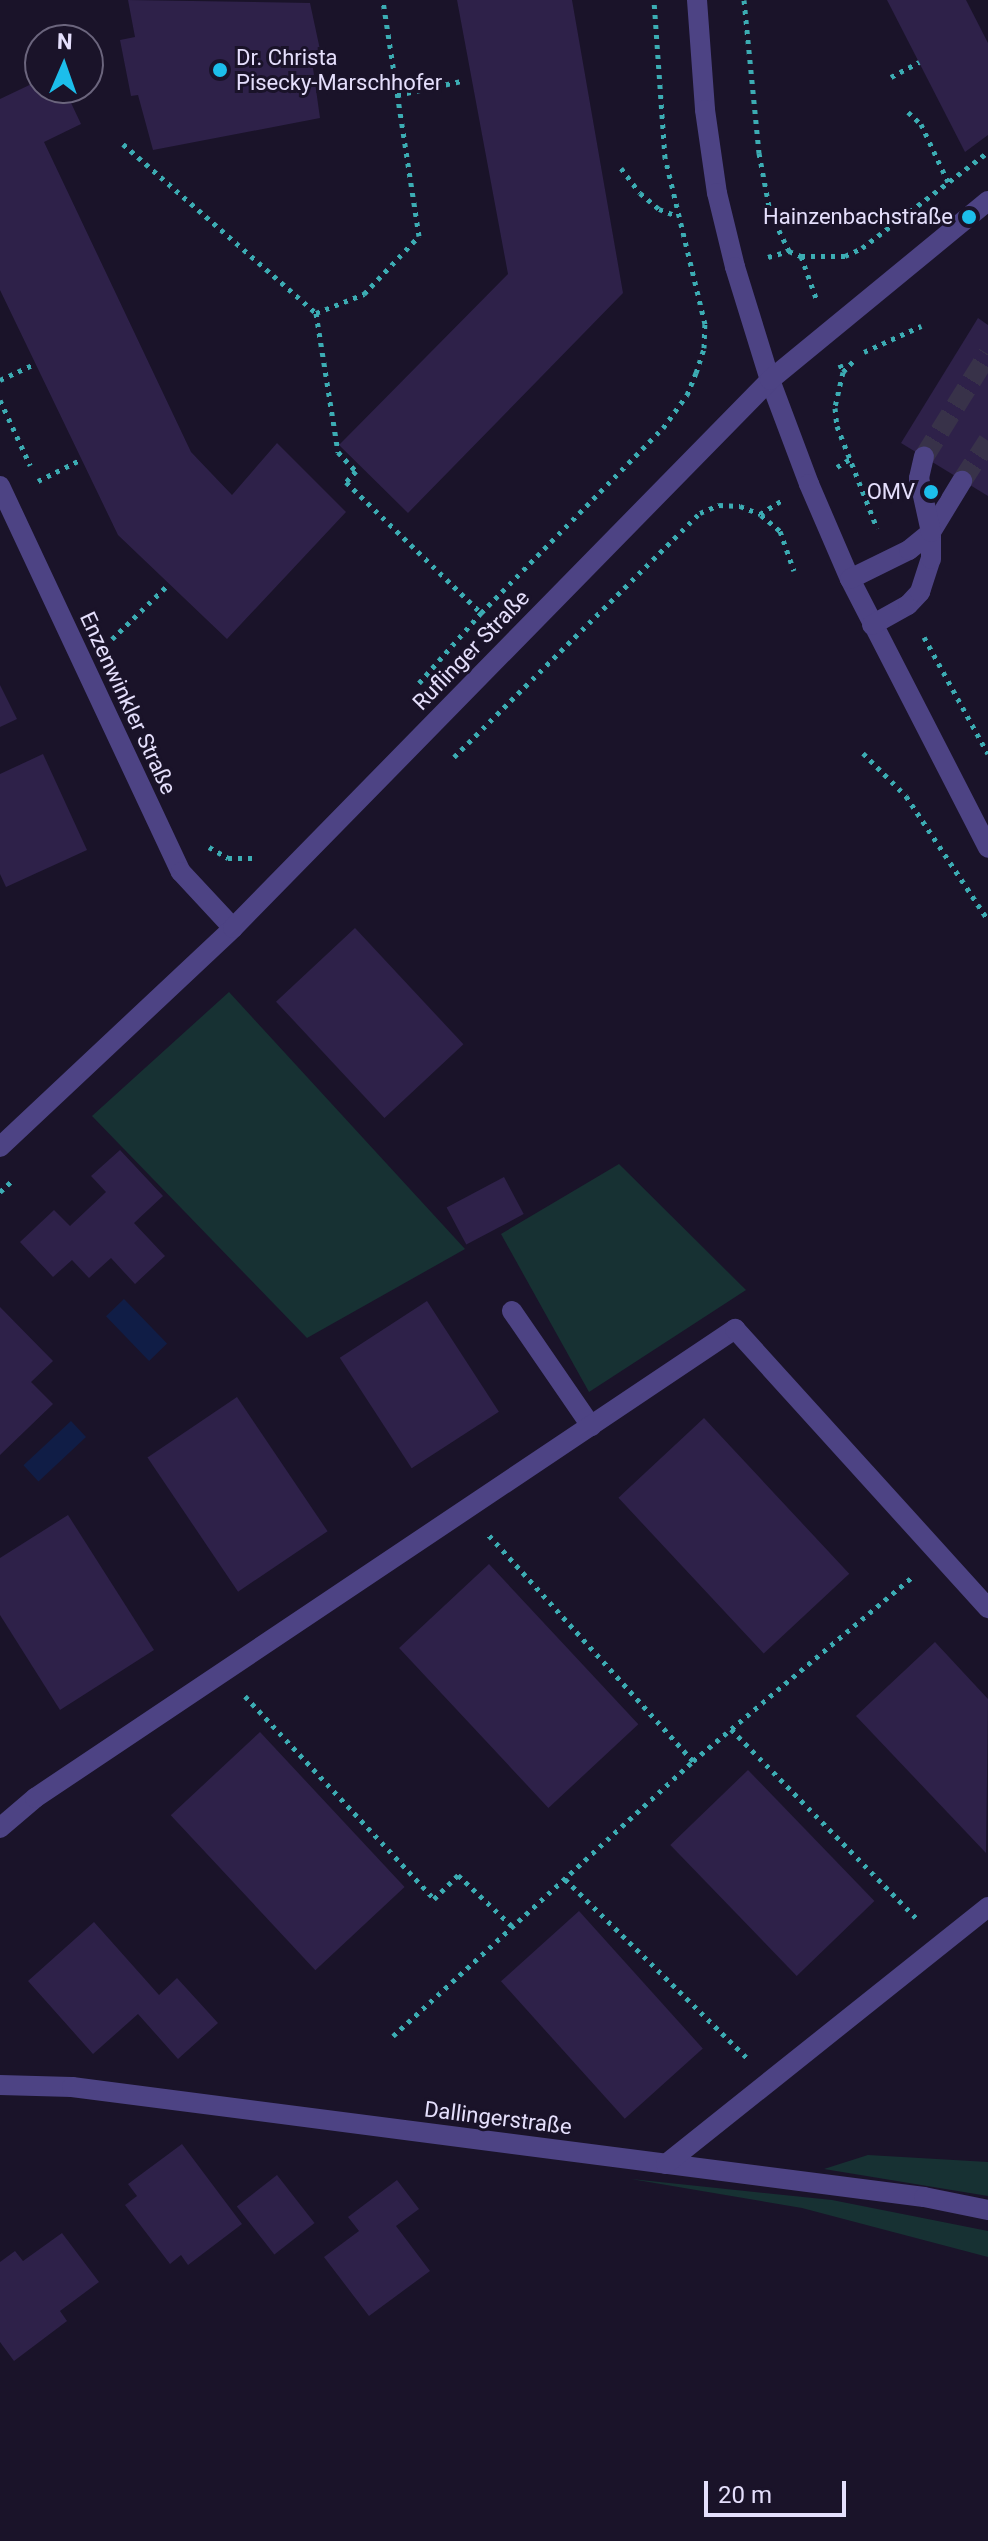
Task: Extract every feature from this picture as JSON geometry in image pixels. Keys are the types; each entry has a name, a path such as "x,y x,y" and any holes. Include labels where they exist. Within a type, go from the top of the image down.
{"street":[{"path":"697,0 705,110 717,193 735,267 770,380 809,484 850,579 988,848"},
{"name":"Ruflinger Straße","path":"0,1147 233,928 770,380 988,201"},
{"path":"872,625 908,605 920,592 931,559 931,532 919,478 924,457"},
{"path":"850,579 909,550 931,532 962,481"},
{"name":"Enzenwinkler Straße","path":"0,486 181,872 233,928"},
{"path":"512,1311 591,1426"},
{"path":"0,1828 35,1798 735,1329 988,1608"},
{"path":"666,2164 988,1907"},
{"name":"Dallingerstraße","path":"0,2085 72,2087 924,2197 988,2210"}],"path":[{"path":"316,313 364,294 419,236 383,0"},
{"path":"654,0 665,158 705,324 704,348 687,395 663,428"},
{"path":"744,0 759,153 770,212 789,251 801,256 845,256 862,248 988,152"},
{"path":"891,77 919,62"},
{"path":"397,95 461,81"},
{"path":"908,112 921,124 948,182"},
{"path":"123,144 316,313 338,452 356,471 346,482 481,613"},
{"path":"621,168 640,193 659,209 678,216"},
{"path":"801,256 843,372 835,408 837,426 850,459"},
{"path":"843,372 871,347 921,326"},
{"path":"0,380 35,364"},
{"path":"0,400 44,495"},
{"path":"38,481 80,460"},
{"path":"760,514 780,531 794,571"},
{"path":"112,639 169,584"},
{"path":"105,624 118,652"},
{"path":"863,753 906,796 988,920"},
{"path":"204,836 210,848 228,858 260,856"},
{"path":"466,1509 693,1761"},
{"path":"393,2036 693,1761 939,1554"},
{"path":"222,1672 434,1899 458,1875 513,1927"},
{"path":"731,1729 941,1944"},
{"path":"565,1879 770,2081"}],"green space":[{"path":"229,992 465,1249 307,1338 92,1116"},
{"path":"619,1164 746,1290 589,1392 501,1234"},
{"path":"868,2155 988,2162 988,2196 824,2169"},
{"path":"631,2179 832,2200 988,2231 988,2257 802,2208"}],"water":[{"path":"124,1299 167,1344 149,1361 106,1316"},
{"path":"71,1421 86,1437 38,1481 23,1465"}],"building":[{"name":"Dr. Christa Pisecky-Marschhofer","path":"128,0 310,3 322,59 312,61 320,118 153,150 138,95 131,96 120,40 135,37"},
{"path":"457,0 572,0 623,293 408,513 339,445 508,274"},
{"path":"887,0 966,0 988,43 988,135 965,152"},
{"path":"24,88 24,104 72,104 81,124 44,142 191,452 232,495 277,443 346,512 227,639 118,535 0,290 0,99"},
{"path":"978,318 988,325 988,496 901,443"},
{"path":"0,685 17,719 0,727"},
{"path":"43,754 87,850 6,887 0,874 0,774"},
{"path":"355,928 463,1044 384,1118 276,1002"},
{"path":"120,1150 163,1196 134,1223 165,1256 135,1284 111,1258 89,1278 72,1260 53,1277 20,1242 54,1210 70,1226 106,1192 91,1176"},
{"path":"504,1177 524,1214 466,1245 447,1208"},
{"path":"427,1301 499,1412 412,1468 340,1358"},
{"path":"0,1307 53,1361 31,1382 53,1404 0,1455"},
{"path":"237,1397 328,1531 238,1592 147,1457"},
{"path":"704,1418 849,1574 764,1654 618,1498"},
{"path":"68,1515 154,1650 60,1710 0,1615 0,1558"},
{"path":"489,1564 638,1724 548,1808 399,1648"},
{"path":"935,1642 988,1699 986,1853 856,1716"},
{"path":"260,1732 405,1887 315,1970 171,1815"},
{"path":"748,1770 874,1901 797,1976 670,1845"},
{"path":"579,1911 703,2048 625,2119 501,1981"},
{"path":"94,1922 159,1995 177,1978 218,2023 178,2059 138,2014 93,2054 28,1981"},
{"path":"182,2144 242,2224 188,2265 181,2255 170,2264 125,2205 137,2196 128,2184"},
{"path":"277,2175 315,2223 274,2254 237,2206"},
{"path":"397,2180 419,2209 396,2226 430,2271 369,2316 324,2257 359,2231 348,2217"},
{"path":"62,2233 99,2282 60,2311 67,2321 14,2361 0,2342 0,2262 15,2251 23,2261"}],"tunnel":[{"path":"924,457 988,354"},
{"path":"962,481 988,441"}],"place":[{"name":"Dr. Christa Pisecky-Marschhofer","path":"220,70"},
{"name":"Hainzenbachstraße","path":"969,217"},
{"name":"OMV","path":"931,492"}]}
